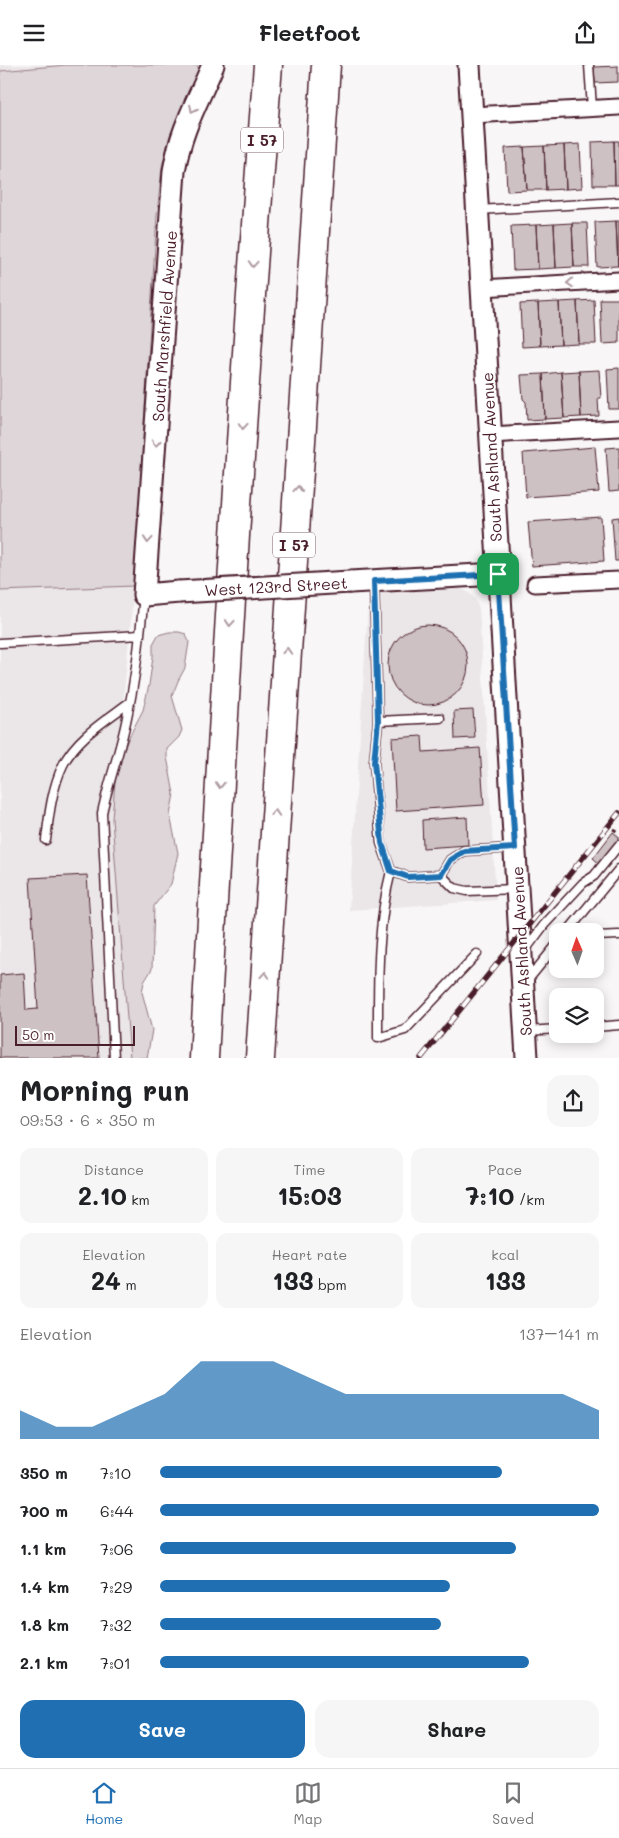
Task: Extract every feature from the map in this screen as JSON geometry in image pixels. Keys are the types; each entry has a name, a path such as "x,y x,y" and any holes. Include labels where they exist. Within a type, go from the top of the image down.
{"highway":[{"path":"256,215 257,65"},
{"name":"I 57","path":"204,1058 256,215 268,65"},
{"name":"I 57","path":"262,1058 262,1024 326,65"}],"main road":[{"name":"South Marshfield Avenue","path":"144,595 174,171 179,146 188,119 213,65"},
{"name":"South Ashland Avenue","path":"469,65 476,211 527,1058"},
{"name":"West 123rd Street","path":"144,595 498,574"}],"street":[{"path":"472,115 619,107"},
{"path":"482,288 619,280"},
{"path":"490,435 619,428"},
{"path":"534,583 619,580"}],"lane":[{"path":"589,65 592,108"},
{"path":"476,211 619,202"},
{"path":"374,581 378,721 374,762 377,810 382,843 391,871 384,897 380,927 378,1037 405,1030 477,954"},
{"path":"114,1058 102,813 130,703 144,595"},
{"path":"0,643 140,635"},
{"path":"46,840 51,805 63,765 84,738 130,703"},
{"path":"378,721 440,719"},
{"path":"521,955 544,925 583,883 594,876 619,845"},
{"path":"441,875 450,860 464,851 515,848"},
{"path":"575,923 619,869"},
{"path":"391,871 408,877 441,875 454,888 467,891 517,889"},
{"path":"604,936 619,935"},
{"path":"523,987 549,954"},
{"path":"604,1026 619,1025"},
{"path":"525,1031 549,1030"}],"path":[{"path":"612,829 618,833 616,835"}],"shaded area":[{"path":"0,65 66,65 0,71"},
{"path":"66,65 197,65 199,69 170,135 162,167 157,214 134,586 0,591 0,71"},
{"path":"134,586 112,819 130,1058 0,1058 0,591"},
{"path":"453,586 468,592 475,599 479,609 496,900 349,910 369,591"},
{"path":"169,632 186,634 189,642 185,668 172,696 182,730 179,737 167,749 174,794 170,815 178,853 171,884 154,906 152,969 144,982 142,992 152,1030 147,1058 130,1058 112,819 116,770 129,737 143,710 149,685 153,644 158,635"}],"building":[{"path":"618,66 618,82 595,83 594,67"},
{"path":"614,141 619,141 619,185 615,185"},
{"path":"614,141 615,185 593,185 592,142"},
{"path":"580,144 582,188 566,189 564,145"},
{"path":"564,145 566,189 546,190 544,146"},
{"path":"544,146 546,190 527,190 524,147"},
{"path":"524,147 527,190 507,191 505,148"},
{"path":"616,221 619,221 619,266 618,266"},
{"path":"616,221 618,266 597,267 595,222"},
{"path":"572,223 587,223 589,267 574,267"},
{"path":"572,223 574,267 556,268 554,224"},
{"path":"554,224 556,268 538,269 536,225"},
{"path":"536,225 538,269 513,270 511,226"},
{"path":"600,299 619,299 619,343 602,344"},
{"path":"594,300 596,344 579,344 577,301"},
{"path":"577,301 579,344 561,345 559,302"},
{"path":"559,302 561,345 540,346 538,303"},
{"path":"538,303 540,346 522,347 520,304"},
{"path":"619,368 619,409 609,409 607,369"},
{"path":"599,370 601,398 598,398 599,416 581,417 579,371"},
{"path":"579,371 581,417 564,418 561,372"},
{"path":"561,372 564,418 545,419 543,374"},
{"path":"543,374 545,419 527,420 521,375"},
{"path":"595,447 599,492 526,497 523,453"},
{"path":"619,447 619,491 609,492 606,448"},
{"path":"601,517 604,561 532,566 528,522"},
{"path":"619,517 619,561 615,561 612,518"},
{"path":"428,625 443,628 456,637 465,650 468,665 465,680 456,693 443,702 428,705 413,702 400,693 391,680 388,665 391,650 400,637 413,628"},
{"path":"473,710 475,738 455,739 454,711"},
{"path":"422,736 423,752 480,748 484,805 396,811 392,738"},
{"path":"467,817 468,845 423,848 422,820"},
{"path":"613,832 619,837 619,841 601,865 593,858"},
{"path":"87,875 99,1058 0,1058 0,975 24,973 26,1010 38,1009 30,878"}],"railway":[{"path":"421,1058 619,813"}],"route":[{"path":"498,574 515,848 464,851 450,860 441,875 408,877 391,871 382,843 377,810 374,762 378,721 374,581 498,574"}]}
